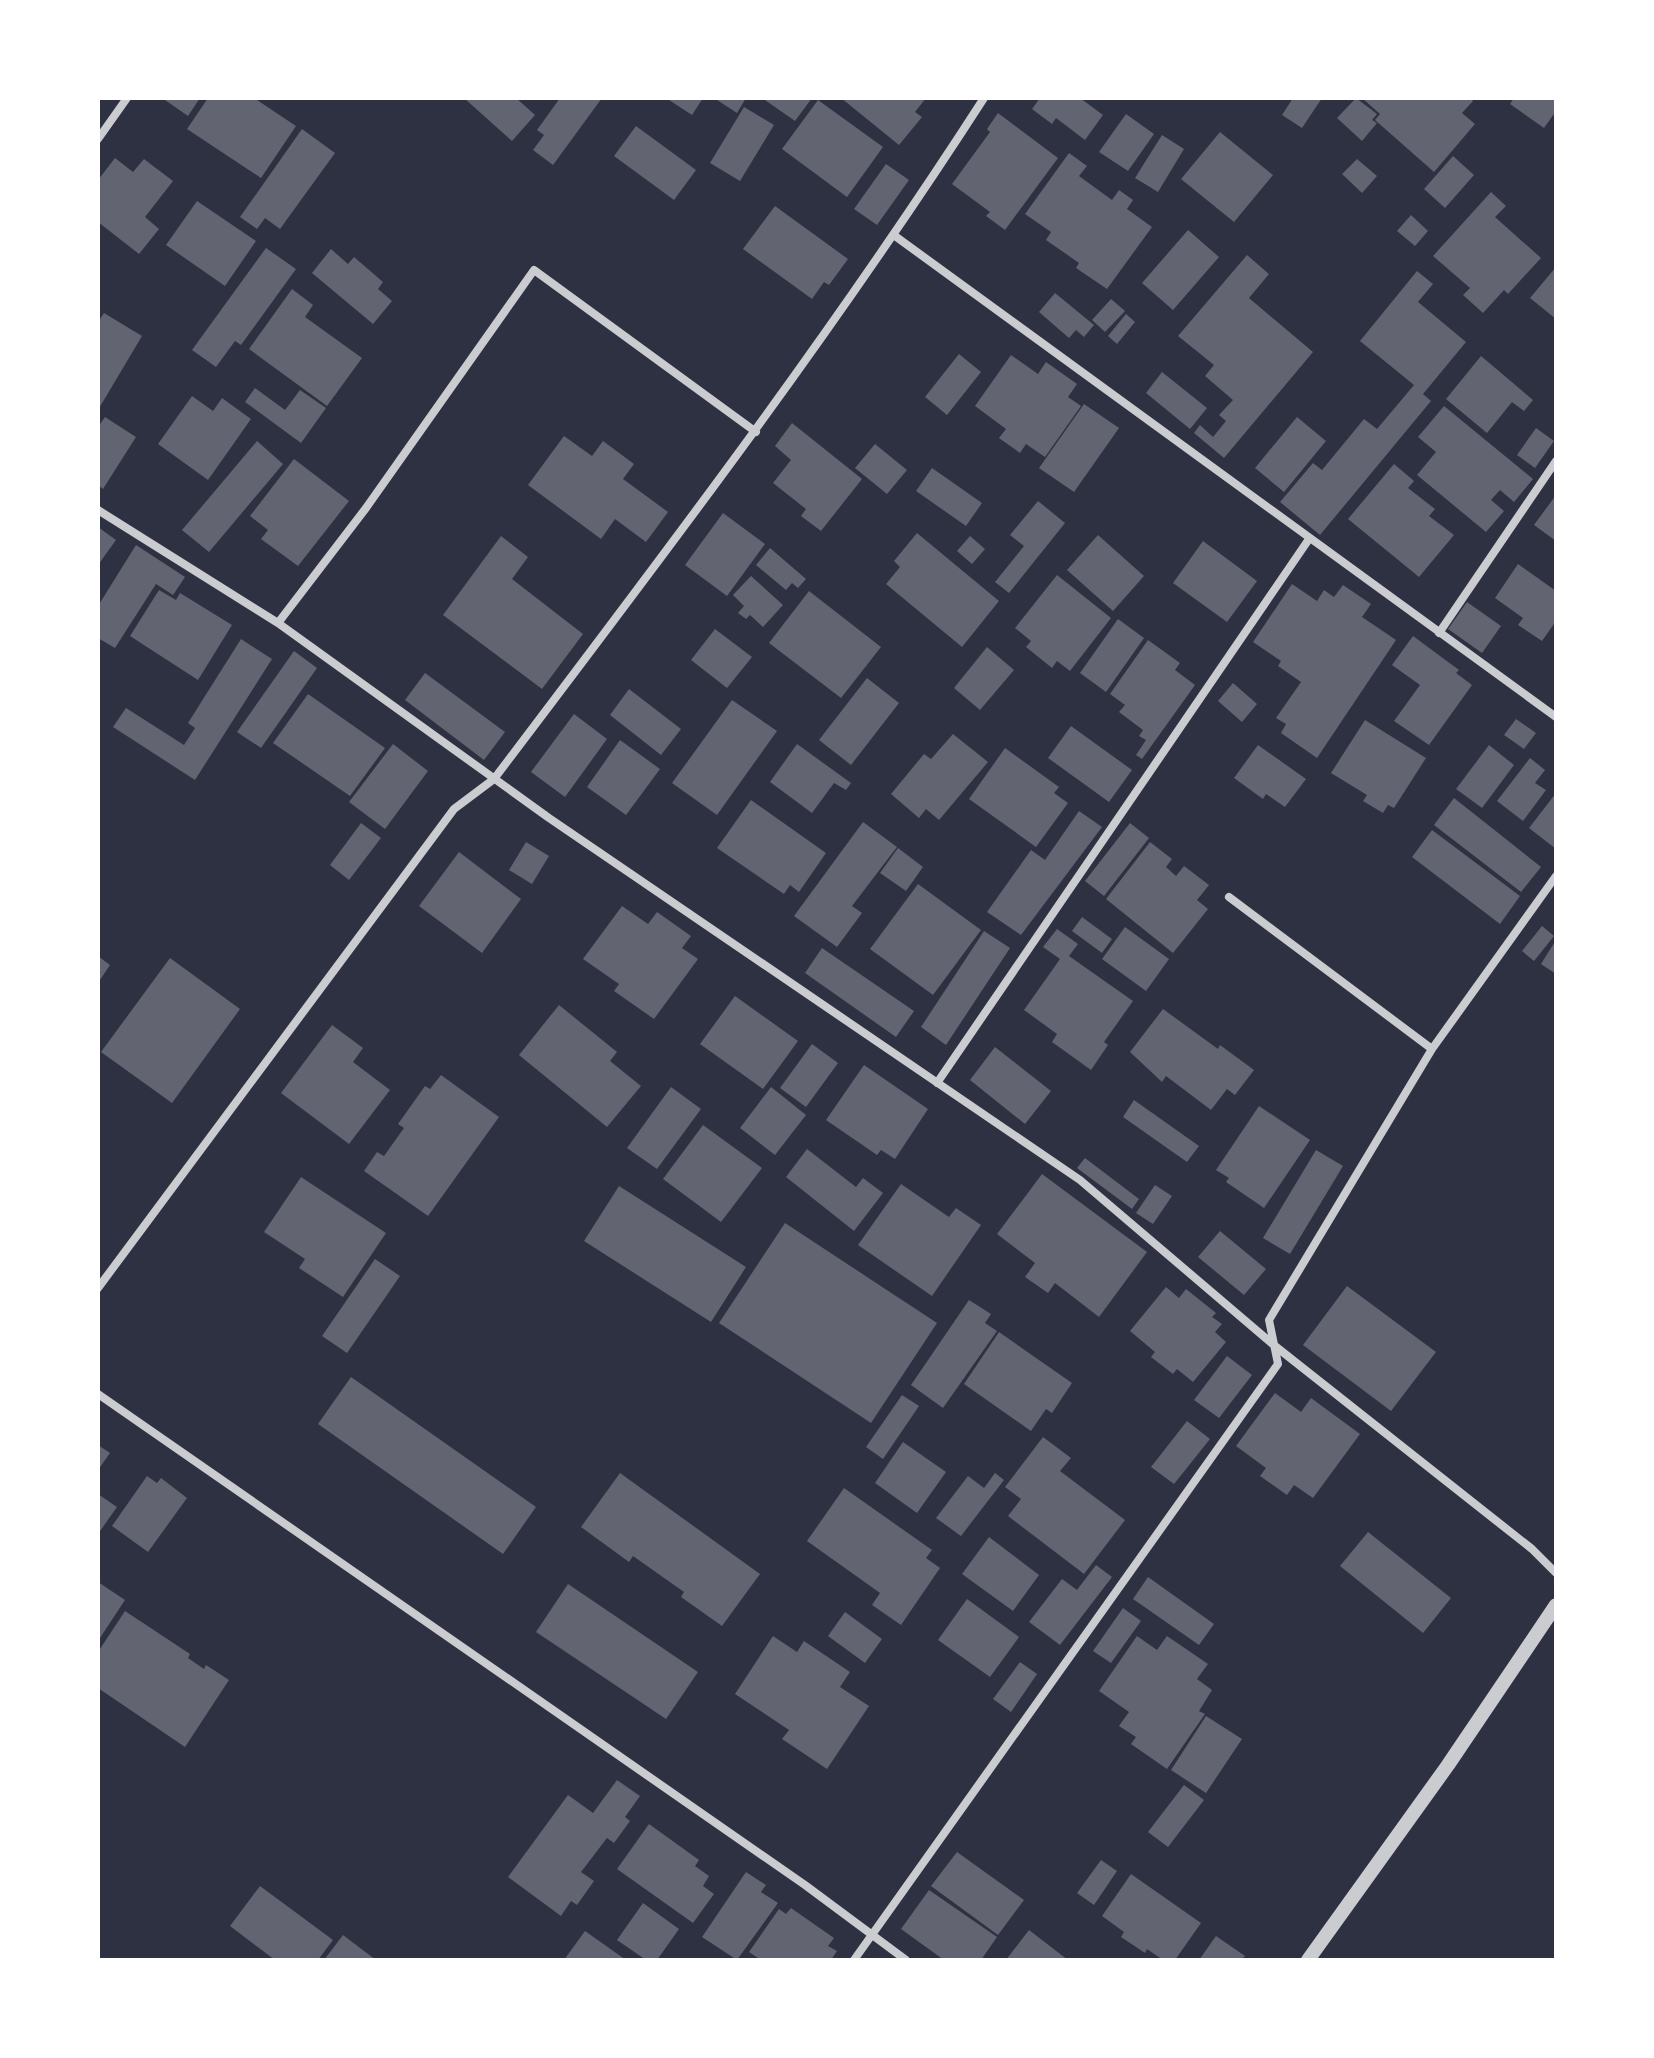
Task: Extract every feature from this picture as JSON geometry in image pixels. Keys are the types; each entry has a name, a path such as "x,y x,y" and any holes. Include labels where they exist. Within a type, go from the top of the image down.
{"street":[{"path":"98,139 127,98"},
{"path":"98,1288 454,809 494,779 756,432 895,236 984,98"},
{"path":"895,236 1556,717"},
{"path":"278,623 366,508 534,270 756,432"},
{"path":"1439,633 1556,461"},
{"path":"98,510 278,623 494,779 1080,1180 1275,1346 1520,1539 1556,1573"},
{"path":"937,1083 1309,539"},
{"path":"854,1960 1278,1364 1269,1320 1432,1049 1556,876"},
{"path":"1229,897 1432,1049"},
{"path":"98,1267 107,1274"},
{"path":"98,1394 873,1933 906,1960"},
{"path":"1308,1960 1448,1765 1556,1605"}],"building":[{"path":"162,98 200,98 188,116"},
{"path":"208,98 254,98 296,126 261,178 187,129"},
{"path":"464,98 516,98 535,115 512,141"},
{"path":"560,98 602,98 553,165 533,150 544,135 537,130"},
{"path":"666,98 703,98 692,115"},
{"path":"714,98 746,98 737,113"},
{"path":"762,98 812,98 795,121"},
{"path":"841,98 926,98 915,112 922,117 899,145"},
{"path":"1040,98 1080,98 1103,115 1085,140 1056,118 1052,124 1032,109"},
{"path":"1293,98 1322,98 1302,128 1282,115"},
{"path":"1356,98 1377,114 1372,120 1377,123 1362,141 1337,118"},
{"path":"1362,98 1470,98 1473,101 1462,113 1475,124 1434,172 1375,120 1380,114"},
{"path":"1514,98 1556,98 1556,111 1544,128 1510,104"},
{"path":"818,100 883,147 847,197 782,149"},
{"path":"744,107 774,125 740,181 710,163"},
{"path":"998,113 1058,158 1005,230 986,216 990,212 952,184 990,132 987,129"},
{"path":"1126,114 1154,134 1128,171 1099,152"},
{"path":"636,126 696,170 674,200 614,156"},
{"path":"302,129 335,153 280,229 265,218 257,229 240,217"},
{"path":"1220,132 1273,175 1234,222 1181,179"},
{"path":"1162,135 1184,149 1158,192 1135,178"},
{"path":"1069,153 1087,166 1079,176 1112,200 1119,190 1133,200 1127,209 1152,227 1107,289 1076,268 1079,263 1046,240 1051,232 1025,214"},
{"path":"1453,156 1474,175 1445,208 1424,189"},
{"path":"115,158 133,172 144,159 173,181 145,217 159,229 139,254 98,222 98,180"},
{"path":"1357,159 1377,176 1362,193 1342,174"},
{"path":"886,164 909,180 877,225 854,209"},
{"path":"1491,192 1506,206 1495,217 1541,258 1508,294 1504,290 1483,313 1463,295 1470,288 1433,256"},
{"path":"197,201 256,241 225,286 166,245"},
{"path":"775,206 848,259 829,285 824,282 812,299 743,249"},
{"path":"1411,215 1428,231 1415,246 1397,231"},
{"path":"1188,230 1219,257 1173,310 1142,283"},
{"path":"266,248 296,269 241,345 235,341 216,367 192,350"},
{"path":"331,249 348,264 354,257 383,282 378,289 392,301 373,324 312,273"},
{"path":"1247,255 1269,274 1249,298 1313,352 1224,458 1194,433 1200,425 1213,437 1226,421 1219,415 1233,400 1205,376 1214,365 1178,336"},
{"path":"1556,267 1556,319 1530,298"},
{"path":"1417,271 1433,284 1418,302 1466,342 1423,394 1431,401 1320,535 1280,502 1313,463 1322,470 1364,419 1377,429 1414,385 1360,341"},
{"path":"292,289 313,305 305,317 362,358 327,406 249,349"},
{"path":"1055,293 1094,325 1084,337 1076,330 1069,338 1039,312"},
{"path":"1111,299 1125,311 1105,332 1092,320"},
{"path":"104,313 142,336 98,410 98,322"},
{"path":"1126,314 1135,322 1117,344 1108,336"},
{"path":"959,354 981,372 947,415 925,397"},
{"path":"1011,355 1038,374 1046,362 1077,384 1068,397 1081,406 1045,457 1026,444 1020,453 999,438 1006,429 975,406"},
{"path":"1481,356 1533,400 1524,411 1512,402 1487,433 1446,399"},
{"path":"1162,372 1207,408 1190,429 1146,393"},
{"path":"255,388 285,410 300,390 326,408 301,443 245,402"},
{"path":"192,396 213,411 222,398 251,419 208,480 158,444"},
{"path":"1084,404 1119,428 1074,492 1039,468"},
{"path":"1444,406 1533,479 1514,502 1500,490 1491,500 1504,511 1486,532 1417,475 1436,452 1418,437"},
{"path":"105,417 136,437 103,489 98,485 98,427"},
{"path":"1297,417 1326,441 1284,492 1255,468"},
{"path":"792,423 862,479 821,531 801,516 806,509 773,483 791,460 775,446"},
{"path":"1536,428 1554,441 1535,468 1517,455"},
{"path":"564,436 592,456 603,441 634,464 623,479 668,512 646,542 615,519 601,539 528,485"},
{"path":"257,441 283,464 209,552 182,530"},
{"path":"875,444 907,470 887,494 855,468"},
{"path":"294,459 349,501 298,566 261,539 268,530 250,516"},
{"path":"1394,464 1414,481 1408,488 1435,509 1429,516 1454,535 1419,577 1348,519"},
{"path":"932,468 982,503 966,526 916,491"},
{"path":"1556,495 1556,541 1534,525"},
{"path":"1038,501 1065,523 1009,593 995,582 1024,546 1010,535"},
{"path":"723,513 765,544 727,596 685,565"},
{"path":"98,527 116,540 98,565"},
{"path":"917,533 999,601 962,647 886,584 900,567 894,561"},
{"path":"1098,535 1144,576 1113,611 1067,570"},
{"path":"501,536 528,557 512,579 583,634 542,689 443,615"},
{"path":"970,536 985,549 972,564 957,551"},
{"path":"1203,541 1257,581 1227,622 1173,583"},
{"path":"136,545 185,577 173,595 156,584 115,648 98,638 98,606"},
{"path":"770,548 806,579 798,588 792,583 786,590 756,565"},
{"path":"1518,564 1556,591 1556,621 1542,641 1518,625 1523,618 1495,598"},
{"path":"1057,575 1111,618 1070,671 1057,661 1052,668 1026,647 1031,641 1015,628"},
{"path":"751,576 783,605 763,627 750,615 746,619 738,613 744,606 733,595"},
{"path":"1292,584 1317,601 1324,590 1334,597 1343,585 1371,604 1362,617 1396,640 1317,758 1281,733 1286,724 1276,718 1301,682 1278,666 1281,661 1253,642"},
{"path":"159,590 176,600 180,593 232,625 198,680 130,636"},
{"path":"809,591 881,647 841,698 769,643"},
{"path":"1467,602 1501,626 1482,653 1448,629"},
{"path":"1118,619 1144,638 1106,692 1080,673"},
{"path":"715,629 752,657 727,688 691,660"},
{"path":"1413,636 1459,670 1456,673 1472,685 1429,745 1394,721 1420,685 1392,665"},
{"path":"241,639 272,659 195,780 113,727 126,708 184,745 195,728 188,723"},
{"path":"1148,640 1180,663 1175,670 1195,685 1142,759 1136,755 1146,740 1139,736 1143,730 1119,712 1125,705 1110,694"},
{"path":"987,647 1014,670 980,710 954,688"},
{"path":"294,651 317,668 261,748 237,732"},
{"path":"425,673 505,732 484,760 405,700"},
{"path":"867,678 899,703 851,765 819,740"},
{"path":"1233,683 1257,704 1242,722 1218,701"},
{"path":"629,689 681,729 661,755 610,715"},
{"path":"308,694 385,748 350,796 273,743"},
{"path":"732,700 777,731 717,815 672,783"},
{"path":"574,714 607,739 565,797 531,772"},
{"path":"1516,719 1536,733 1524,749 1504,735"},
{"path":"1365,720 1426,758 1394,808 1388,805 1383,813 1363,801 1367,795 1331,773"},
{"path":"1071,726 1132,770 1109,802 1048,758"},
{"path":"953,734 988,762 939,820 926,809 919,818 891,794 924,754 931,759"},
{"path":"620,740 660,769 626,815 587,787"},
{"path":"393,744 428,771 385,829 349,802"},
{"path":"797,744 851,783 846,790 834,783 812,813 770,782"},
{"path":"1258,745 1306,779 1285,807 1266,794 1263,799 1234,778"},
{"path":"1489,745 1514,765 1482,808 1456,789"},
{"path":"1005,748 1059,787 1054,793 1068,803 1036,847 969,799"},
{"path":"1530,758 1545,770 1535,783 1546,790 1523,821 1497,801"},
{"path":"1556,793 1556,849 1529,828"},
{"path":"1454,798 1541,867 1521,892 1434,825"},
{"path":"751,800 826,853 799,892 790,885 784,894 717,848"},
{"path":"1079,811 1102,827 1021,935 987,912 1031,850 1045,860"},
{"path":"863,822 897,847 852,906 862,913 837,947 794,916"},
{"path":"361,823 381,838 349,880 330,865"},
{"path":"1130,823 1149,838 1104,896 1085,881"},
{"path":"1432,830 1520,896 1500,924 1412,857"},
{"path":"526,842 549,856 532,884 509,870"},
{"path":"1150,842 1172,859 1166,867 1176,876 1184,866 1209,885 1197,900 1208,909 1173,953 1106,899"},
{"path":"898,848 923,867 906,891 880,873"},
{"path":"459,852 521,899 482,953 419,906"},
{"path":"918,884 981,930 933,995 870,949"},
{"path":"622,906 648,924 657,912 691,936 682,948 698,959 654,1019 614,991 619,984 583,959"},
{"path":"1082,917 1112,939 1102,953 1072,931"},
{"path":"1542,926 1554,936 1534,961 1522,951"},
{"path":"1125,927 1169,959 1146,991 1102,959"},
{"path":"1057,929 1078,944 1069,956 1133,1001 1104,1042 1108,1045 1091,1070 1052,1042 1057,1034 1024,1010 1060,959 1043,947"},
{"path":"984,931 1010,948 946,1045 921,1027"},
{"path":"1556,940 1556,974 1541,964"},
{"path":"822,948 914,1011 896,1037 805,973"},
{"path":"98,956 110,965 98,983"},
{"path":"170,958 240,1009 172,1103 101,1052"},
{"path":"735,996 798,1041 763,1089 700,1044"},
{"path":"559,1005 617,1052 610,1061 641,1086 607,1127 519,1055"},
{"path":"1163,1009 1218,1049 1220,1045 1254,1070 1235,1095 1227,1089 1211,1110 1166,1076 1162,1082 1130,1052"},
{"path":"332,1025 363,1048 353,1062 390,1090 349,1144 281,1093"},
{"path":"812,1044 838,1063 806,1107 780,1088"},
{"path":"995,1047 1051,1091 1025,1124 970,1080"},
{"path":"864,1065 928,1109 895,1159 881,1150 877,1155 826,1120"},
{"path":"441,1075 499,1117 428,1216 364,1171 377,1152 384,1156 404,1128 398,1124 425,1086 430,1089"},
{"path":"671,1087 701,1109 657,1169 627,1148"},
{"path":"771,1087 806,1115 775,1155 740,1128"},
{"path":"1134,1100 1199,1146 1187,1162 1123,1117"},
{"path":"1259,1106 1310,1140 1264,1208 1226,1182 1229,1178 1216,1170"},
{"path":"703,1125 762,1168 721,1222 663,1179"},
{"path":"807,1149 856,1187 863,1178 883,1193 854,1231 786,1177"},
{"path":"1316,1150 1343,1166 1290,1254 1263,1238"},
{"path":"1085,1158 1139,1199 1132,1209 1077,1168"},
{"path":"1042,1174 1147,1252 1099,1317 1055,1283 1048,1293 1025,1277 1035,1263 997,1234"},
{"path":"301,1177 386,1233 343,1297 299,1268 305,1259 264,1232"},
{"path":"901,1184 949,1217 956,1208 981,1225 932,1296 858,1245"},
{"path":"1155,1185 1172,1196 1153,1224 1136,1213"},
{"path":"619,1186 746,1267 711,1322 584,1241"},
{"path":"785,1223 937,1323 871,1423 719,1323"},
{"path":"1220,1231 1266,1269 1244,1295 1198,1257"},
{"path":"375,1259 400,1276 347,1353 322,1336"},
{"path":"1347,1286 1436,1352 1391,1411 1303,1345"},
{"path":"1166,1287 1179,1298 1186,1289 1216,1313 1212,1317 1222,1324 1215,1332 1226,1342 1193,1382 1177,1369 1173,1374 1151,1357 1155,1352 1130,1331"},
{"path":"969,1300 991,1314 985,1323 997,1331 943,1408 911,1385"},
{"path":"999,1332 1072,1383 1052,1413 1046,1409 1031,1431 964,1384"},
{"path":"1227,1356 1252,1375 1219,1418 1194,1400"},
{"path":"351,1377 536,1507 503,1554 318,1424"},
{"path":"1275,1393 1301,1412 1311,1398 1360,1434 1313,1498 1294,1485 1287,1495 1260,1476 1266,1468 1236,1446"},
{"path":"902,1395 919,1406 883,1459 866,1447"},
{"path":"1187,1421 1210,1439 1174,1484 1151,1467"},
{"path":"1043,1437 1071,1458 1060,1471 1125,1520 1084,1574 1008,1516 1021,1499 1005,1487"},
{"path":"903,1442 946,1472 917,1513 875,1483"},
{"path":"98,1445 110,1453 98,1470"},
{"path":"620,1473 760,1574 722,1626 681,1597 684,1592 633,1556 629,1562 581,1527"},
{"path":"995,1473 1004,1480 961,1536 936,1518 968,1476 984,1488"},
{"path":"147,1476 157,1483 161,1478 187,1498 148,1552 112,1526"},
{"path":"844,1488 932,1550 926,1558 940,1568 901,1625 872,1605 880,1593 807,1541"},
{"path":"98,1494 117,1507 98,1534"},
{"path":"1368,1532 1451,1598 1423,1633 1340,1566"},
{"path":"989,1537 1039,1575 1013,1611 962,1574"},
{"path":"1096,1565 1112,1577 1060,1645 1029,1622 1062,1579 1077,1590"},
{"path":"1148,1577 1214,1624 1199,1645 1133,1599"},
{"path":"98,1582 125,1600 98,1641"},
{"path":"568,1584 698,1672 666,1719 536,1632"},
{"path":"967,1599 1019,1637 990,1677 938,1640"},
{"path":"1123,1608 1141,1621 1111,1663 1093,1651"},
{"path":"125,1611 190,1654 188,1658 204,1669 206,1665 229,1680 185,1747 98,1688 98,1652"},
{"path":"845,1612 882,1639 865,1663 828,1636"},
{"path":"773,1636 797,1652 804,1641 850,1672 840,1687 869,1706 827,1769 782,1739 789,1730 735,1694"},
{"path":"1137,1636 1157,1650 1167,1636 1208,1664 1197,1679 1212,1690 1199,1711 1205,1714 1167,1769 1131,1744 1136,1737 1119,1726 1129,1712 1099,1691"},
{"path":"1020,1662 1037,1674 1011,1712 993,1699"},
{"path":"1206,1716 1242,1739 1206,1793 1171,1770"},
{"path":"617,1780 640,1796 625,1817 630,1821 614,1843 607,1838 581,1872 594,1881 577,1905 571,1901 561,1916 508,1877 568,1795 593,1813"},
{"path":"1184,1785 1204,1800 1168,1847 1148,1832"},
{"path":"649,1824 699,1860 695,1866 709,1876 703,1886 714,1894 693,1923 617,1869"},
{"path":"957,1852 1024,1900 998,1935 931,1886"},
{"path":"1101,1860 1117,1871 1094,1905 1077,1893"},
{"path":"746,1872 766,1885 761,1892 778,1903 737,1960 702,1937"},
{"path":"1131,1874 1201,1923 1175,1960 1163,1960 1147,1949 1145,1953 1121,1937 1124,1932 1102,1916"},
{"path":"260,1886 333,1940 318,1960 275,1960 230,1926"},
{"path":"929,1890 997,1937 981,1960 944,1960 901,1929"},
{"path":"643,1903 679,1929 657,1960 646,1960 617,1940"},
{"path":"791,1908 834,1938 828,1946 837,1951 831,1960 761,1960 749,1952 779,1909 786,1914"},
{"path":"1029,1930 1068,1960 1006,1960"},
{"path":"585,1931 626,1960 564,1960"},
{"path":"343,1935 376,1960 324,1960"},
{"path":"1216,1936 1245,1956 1241,1960 1199,1960"}]}
